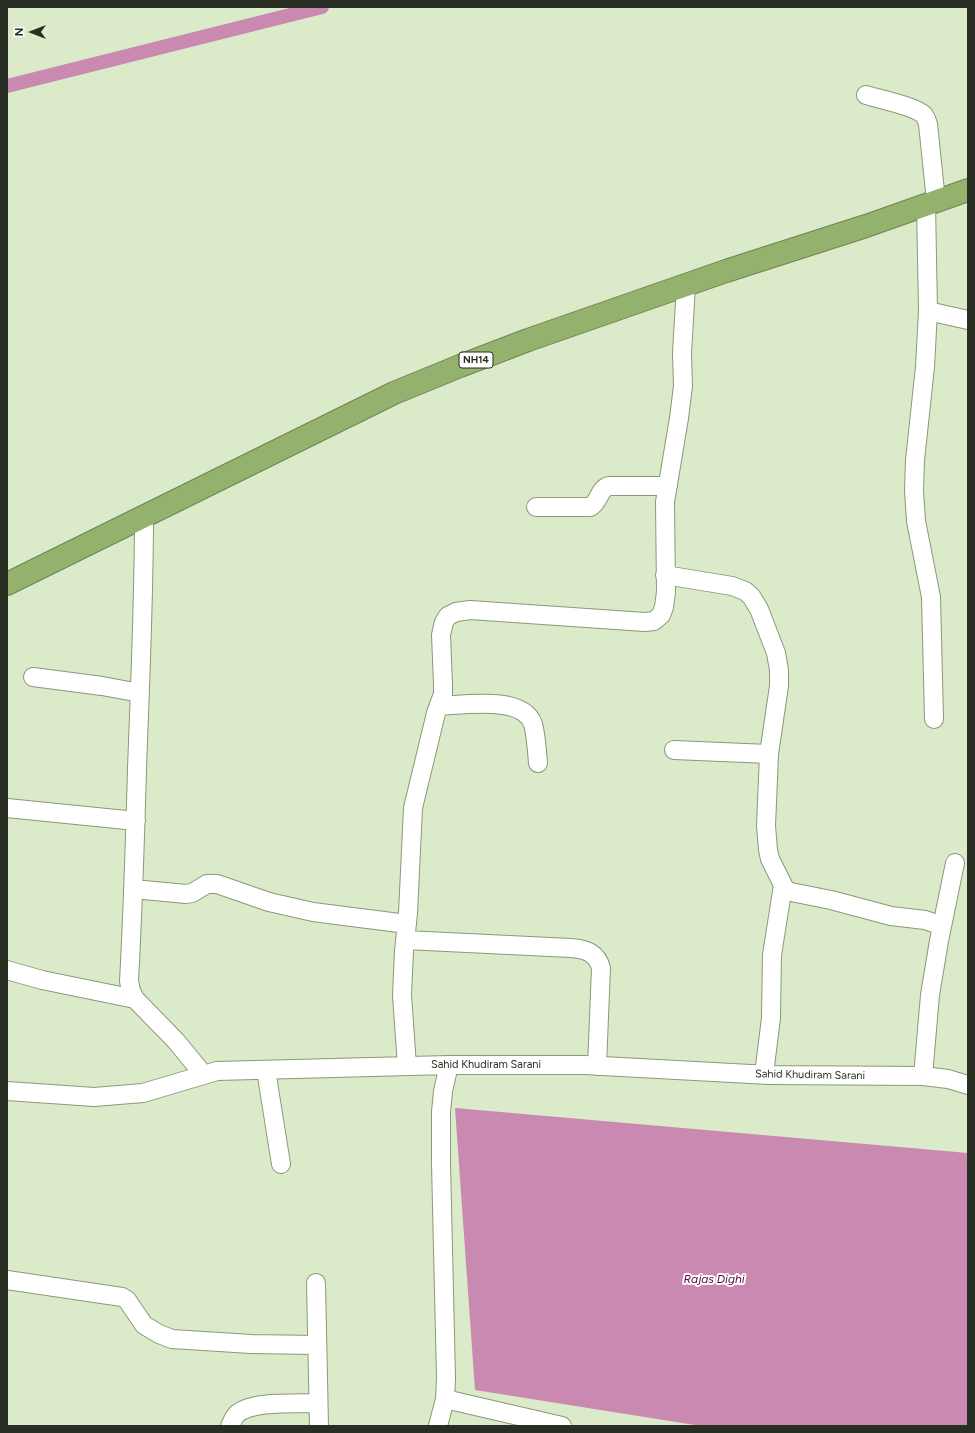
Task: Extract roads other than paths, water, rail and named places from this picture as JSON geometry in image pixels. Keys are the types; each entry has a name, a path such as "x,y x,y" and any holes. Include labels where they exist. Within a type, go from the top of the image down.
{"highway":[{"name":"NH14","path":"7,584 144,515 394,394 460,366 686,285 866,226 968,190"}],"street":[{"path":"866,95 918,111 924,116 928,124 931,202 928,311 925,367 914,491 917,527 931,597 934,719"},
{"path":"407,1066 402,995 413,808 442,694 441,635 444,622 448,616 456,612 470,610 645,622 654,621 661,615 664,607 666,575 665,520 668,486 683,386 682,353 686,285"},
{"path":"928,311 968,320"},
{"path":"536,507 590,507 594,505 602,490 609,486 668,486"},
{"path":"144,515 143,623 134,889 129,981 131,991 135,999 176,1041 203,1074"},
{"path":"666,575 732,586 745,591 751,596 759,609 776,653 779,670 779,686 769,754 766,826 770,859 786,891 831,900 891,916 925,920 942,926"},
{"path":"33,677 102,686 140,693"},
{"path":"439,706 501,704 527,713 532,724 538,763"},
{"path":"674,750 769,754"},
{"path":"7,808 136,821"},
{"path":"923,1076 930,995 955,863"},
{"path":"134,889 186,894 192,893 207,884 217,884 270,902 406,932 582,949 591,952 599,960 601,968 597,1066"},
{"path":"764,1074 771,1018 772,955 783,885"},
{"path":"7,970 42,980 135,999"},
{"name":"Sahid Khudiram Sarani","path":"7,1091 94,1097 143,1093 203,1074 228,1070 519,1064 764,1074 923,1076 948,1079 968,1085"},
{"path":"438,1426 445,1399 446,1364 441,1148 442,1098 449,1065"},
{"path":"266,1070 281,1164"},
{"path":"7,1280 122,1297 127,1300 144,1325 159,1334 172,1339 251,1344 317,1345"},
{"path":"316,1283 319,1426"},
{"path":"445,1399 562,1426"},
{"path":"230,1426 236,1415 248,1408 261,1404 318,1403"}],"water":[{"name":"Rajas Dighi","path":"455,1108 968,1153 968,1426 701,1426 475,1390"}],"waterway":[{"path":"7,86 322,7"}]}
